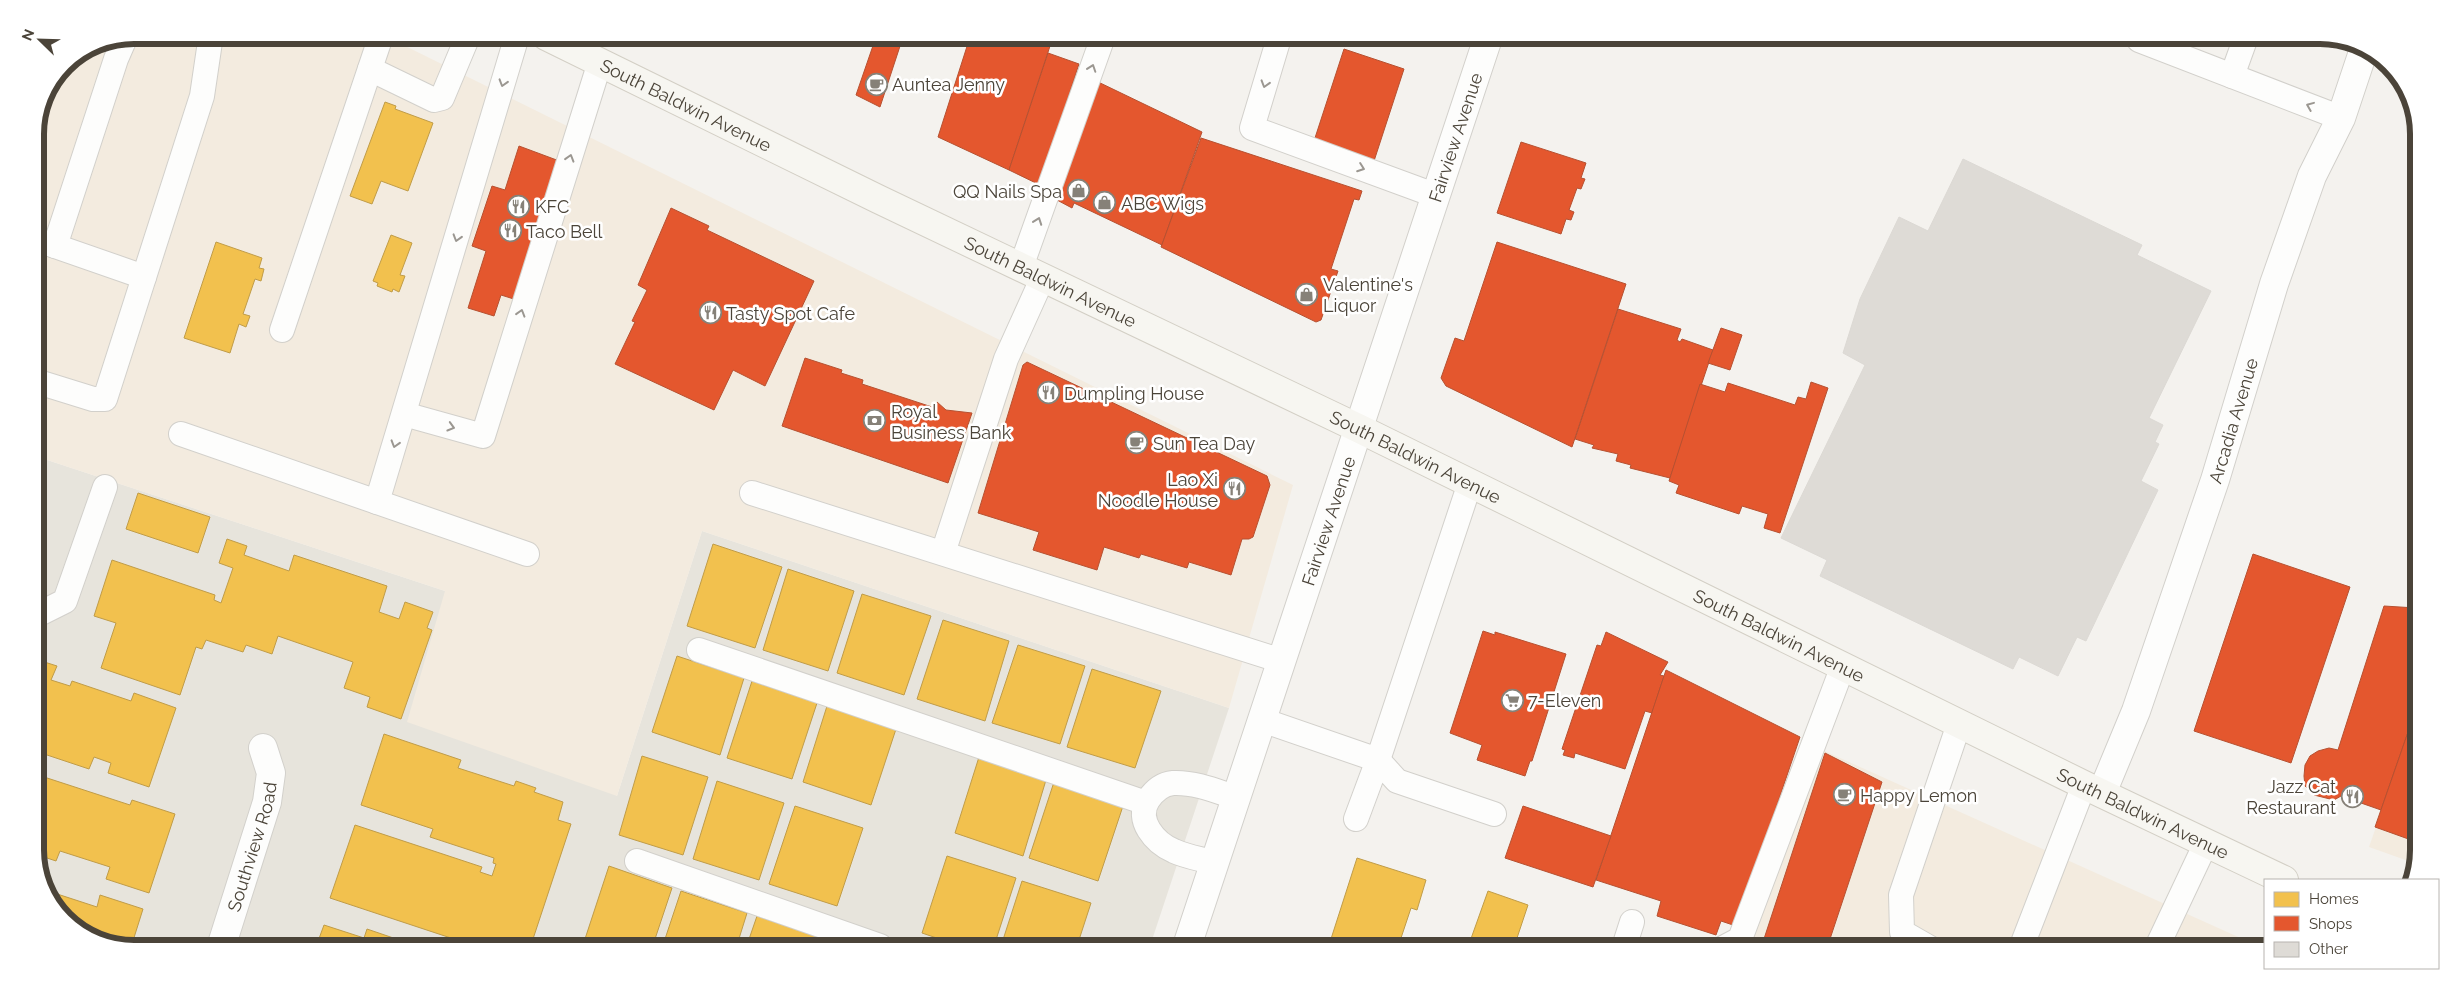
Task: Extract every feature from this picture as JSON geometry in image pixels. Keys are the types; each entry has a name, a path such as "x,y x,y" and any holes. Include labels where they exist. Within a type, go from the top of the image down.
{"main road":[{"name":"South Baldwin Avenue","path":"563,44 1360,429 1959,724 2282,879"}],"street":[{"name":"Fairview Avenue","path":"1189,940 1486,44"},
{"name":"Arcadia Avenue","path":"2093,789 2136,710 2215,480 2274,284 2312,176 2341,118 2362,54"},
{"name":"Southview Road","path":"223,940 267,802 271,773 263,748"}],"lane":[{"path":"122,44 45,243 144,276"},
{"path":"44,384 93,399 105,399 202,96 210,44"},
{"path":"282,330 378,44"},
{"path":"370,69 434,100 442,98 465,44"},
{"path":"377,502 516,44"},
{"path":"943,553 1006,359 1101,44"},
{"path":"1277,44 1252,128 1437,196"},
{"path":"2149,44 2341,118"},
{"path":"2232,76 2244,44"},
{"path":"404,414 482,436 600,62"},
{"path":"180,434 527,554"},
{"path":"1356,818 1378,760 1470,483"},
{"path":"44,612 65,601 106,487"},
{"path":"752,493 1282,661"},
{"path":"699,650 1146,803"},
{"path":"1740,940 1843,666"},
{"path":"1262,720 1378,760 1397,781 1494,814"},
{"path":"1916,940 1902,932 1901,895 1959,724"},
{"path":"1215,863 1173,851 1161,842 1148,830 1144,816 1146,803 1155,791 1172,783 1195,785 1237,798"},
{"path":"2025,940 2093,789"},
{"path":"2160,940 2206,843"},
{"path":"637,861 863,940"},
{"path":"1626,940 1632,922"}],"shaded area":[{"path":"128,44 401,44 1293,485 1229,708 702,531 617,796 407,722 445,591 44,459 45,116 56,89 66,74 74,66 94,53 116,45"},
{"path":"44,459 445,591 617,796 702,531 1229,708 1152,940 116,939 99,933 79,922 62,905 51,885 44,856"},
{"path":"2410,730 2409,861 2369,847"},
{"path":"1809,744 2245,940 1748,940"}],"building: Homes":[{"path":"385,102 396,106 395,109 433,123 408,191 381,181 372,204 350,196"},
{"path":"391,235 412,243 400,275 405,276 399,292 393,289 392,292 377,286 378,283 373,281"},
{"path":"216,242 262,258 259,268 264,269 261,281 255,279 243,314 250,316 246,327 239,324 230,353 184,338"},
{"path":"138,493 210,517 198,553 126,529"},
{"path":"227,539 247,546 244,555 289,571 294,555 387,586 379,612 399,619 405,602 433,612 427,628 432,630 401,719 367,707 370,697 344,688 353,662 278,636 272,654 246,645 243,652 206,640 202,649 196,647 180,695 101,668 116,623 94,616 112,560 215,595 214,600 221,603 233,568 219,563"},
{"path":"713,544 782,567 755,648 687,626"},
{"path":"788,569 854,591 828,671 763,650"},
{"path":"862,594 931,616 904,695 837,673"},
{"path":"943,620 1009,641 985,721 917,699"},
{"path":"1018,645 1085,666 1060,744 992,723"},
{"path":"677,656 744,678 720,755 652,732"},
{"path":"44,662 57,666 51,680 70,686 72,681 131,701 134,693 176,708 149,787 108,773 111,763 94,757 89,769 44,754"},
{"path":"1092,669 1161,691 1135,768 1067,747"},
{"path":"752,681 817,703 792,779 727,758"},
{"path":"827,706 896,729 871,805 803,782"},
{"path":"384,734 461,760 458,768 514,786 516,781 536,788 534,792 563,802 558,820 571,824 533,940 457,940 330,898 355,825 482,867 480,872 492,876 496,864 493,863 494,858 430,837 433,829 361,805"},
{"path":"642,756 708,777 683,855 619,835"},
{"path":"979,757 1046,780 1023,856 955,833"},
{"path":"44,777 130,805 132,800 175,814 149,893 106,879 110,867 60,851 56,861 44,856"},
{"path":"717,781 784,803 759,880 693,859"},
{"path":"1054,782 1123,806 1098,881 1029,858"},
{"path":"795,806 863,828 837,906 769,884"},
{"path":"947,856 1016,878 996,940 942,940 922,933"},
{"path":"1357,858 1426,880 1417,910 1411,908 1400,940 1331,940"},
{"path":"609,866 672,888 655,940 585,940"},
{"path":"1022,881 1091,903 1079,940 1003,940"},
{"path":"681,891 747,913 739,940 665,940"},
{"path":"1488,891 1528,905 1516,940 1470,940"},
{"path":"55,893 97,907 100,895 143,909 133,940 116,939 99,933 79,922 62,905"},
{"path":"757,916 822,938 821,940 749,940"},
{"path":"324,925 364,938 367,929 399,940 318,940"}],"building: Shops":[{"path":"874,44 901,44 880,107 856,95"},
{"path":"968,44 1051,44 1009,170 938,137"},
{"path":"1344,49 1404,69 1374,161 1314,141"},
{"path":"1048,53 1079,64 1040,185 1009,170"},
{"path":"1094,80 1202,132 1162,245 1074,203 1072,208 1057,200"},
{"path":"1201,138 1362,191 1359,200 1354,199 1331,269 1338,271 1321,320 1316,322 1161,247"},
{"path":"1521,142 1586,163 1581,178 1585,179 1581,189 1577,188 1569,210 1574,212 1571,220 1566,219 1561,234 1497,213"},
{"path":"519,146 562,162 517,300 501,295 494,316 468,308 486,251 472,246 492,186 505,190"},
{"path":"671,208 709,226 707,230 814,281 765,386 733,370 714,410 615,364 635,322 632,321 647,290 638,285"},
{"path":"1497,242 1626,284 1572,447 1446,386 1441,378 1455,338 1464,341"},
{"path":"1618,309 1681,329 1677,340 1680,342 1682,339 1713,350 1670,478 1630,468 1631,465 1616,461 1618,454 1592,448 1594,445 1575,439"},
{"path":"1721,328 1742,335 1730,370 1708,363"},
{"path":"805,358 842,370 841,373 863,380 862,384 932,407 937,402 946,410 972,413 948,483 782,426"},
{"path":"1027,362 1267,476 1270,485 1253,537 1242,539 1231,575 1189,562 1187,568 1141,554 1139,558 1104,547 1097,570 1033,550 1039,532 978,513 1023,365"},
{"path":"1811,382 1828,388 1780,533 1764,528 1768,514 1742,506 1739,514 1676,493 1679,485 1669,481 1700,384 1725,392 1728,383 1795,405 1798,397 1806,399"},
{"path":"2253,554 2350,587 2291,763 2194,731"},
{"path":"2384,606 2410,608 2410,726 2381,810 2341,796 2334,800 2314,795 2305,786 2305,765 2310,756 2318,751 2329,748 2338,750"},
{"path":"1483,631 1495,635 1495,632 1566,654 1532,761 1530,761 1525,776 1477,760 1482,745 1450,733"},
{"path":"1606,632 1668,662 1660,675 1664,676 1652,713 1645,711 1625,769 1575,753 1574,758 1563,755 1565,750 1562,749 1597,645 1601,646"},
{"path":"1666,670 1800,737 1736,926 1721,921 1716,935 1657,916 1661,901 1596,880"},
{"path":"2410,726 2410,840 2375,827"},
{"path":"1825,753 1882,782 1830,940 1764,940"},
{"path":"1523,806 1611,836 1593,887 1505,858"}],"building: Other":[{"path":"1963,159 2142,245 2137,255 2211,291 2149,418 2163,425 2155,442 2159,444 2141,481 2158,490 2086,641 2077,637 2058,676 2019,657 2013,669 1820,576 1827,560 1781,538 1865,365 1843,353 1860,299 1899,217 1928,231"}],"place":[{"name":"Auntea Jenny","path":"876,84"},
{"name":"QQ Nails Spa","path":"1078,191"},
{"name":"ABC Wigs","path":"1105,203"},
{"name":"KFC","path":"519,206"},
{"name":"Taco Bell","path":"510,231"},
{"name":"Valentine's Liquor","path":"1307,294"},
{"name":"Tasty Spot Cafe","path":"710,313"},
{"name":"Dumpling House","path":"1048,393"},
{"name":"Royal Business Bank","path":"875,421"},
{"name":"Sun Tea Day","path":"1137,443"},
{"name":"Lao Xi Noodle House","path":"1234,489"},
{"name":"7-Eleven","path":"1512,700"},
{"name":"Happy Lemon","path":"1844,795"},
{"name":"Jazz Cat Restaurant","path":"2352,796"}]}
